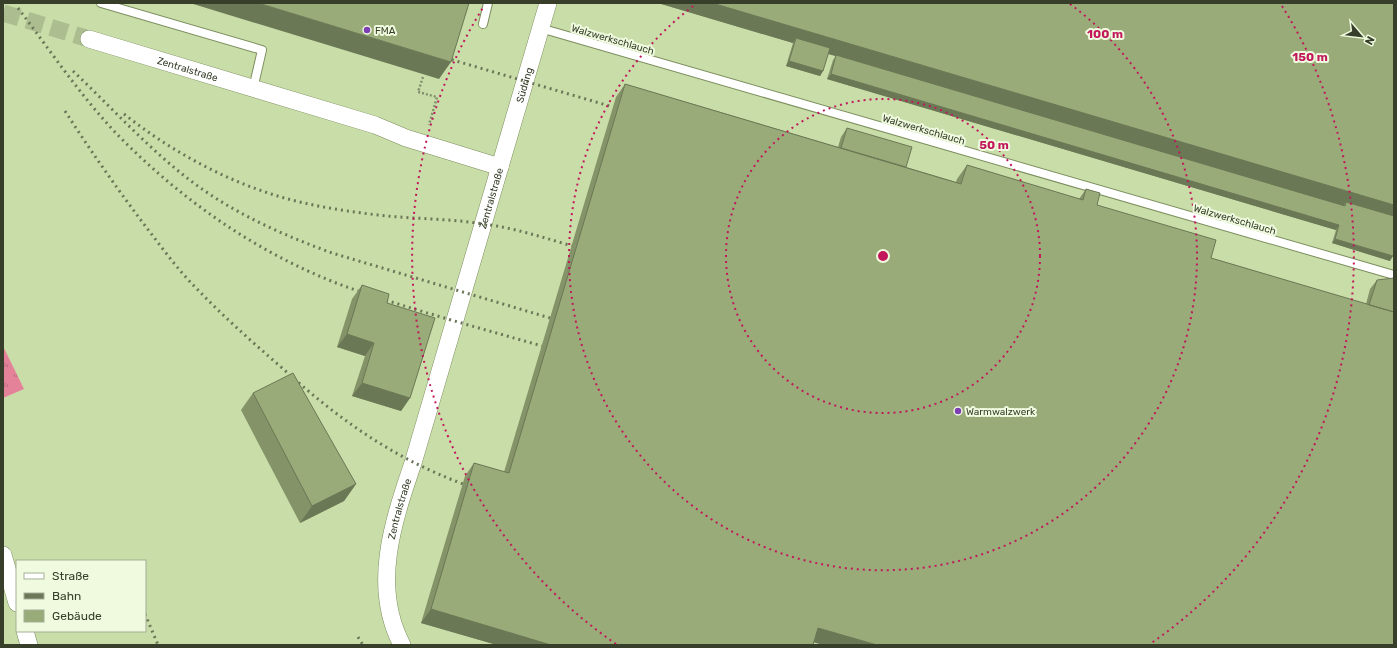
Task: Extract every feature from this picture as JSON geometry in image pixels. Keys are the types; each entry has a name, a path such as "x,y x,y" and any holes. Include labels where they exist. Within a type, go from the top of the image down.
{"street":[{"name":"Südring","path":"500,167 548,3"},
{"name":"Zentralstraße","path":"89,39 376,125 406,138 500,167 415,457 393,525 386,585 388,608 396,634 402,645"},
{"path":"3,555 16,600"},
{"path":"25,632 29,645"}],"lane":[{"path":"101,3 262,50 253,89"},
{"path":"482,24 488,3"},
{"name":"Walzwerkschlauch","path":"540,28 1394,276"}],"path":[{"path":"423,77 418,92 437,97 429,125"}],"green space":[{"path":"3,346 24,389 3,398"}],"building":[{"path":"258,3 469,3 451,62"},
{"path":"712,3 1394,3 1394,205"},
{"path":"796,38 830,48 823,71 789,61"},
{"path":"836,55 1345,206 1346,202 1394,216 1393,256 1335,239 1339,225 831,74"},
{"name":"Warmwalzwerk","path":"625,84 961,184 967,165 1083,200 1086,189 1100,193 1097,205 1216,240 1211,258 1394,312 1394,645 877,645 818,628 813,645 551,645 431,609 474,463 509,473"},
{"path":"847,128 912,147 906,167 841,148"},
{"path":"1394,278 1394,312 1369,305 1377,280"},
{"path":"362,285 389,294 387,303 435,318 410,398 362,383 374,343 347,334"},
{"path":"293,373 356,484 312,506 253,393"}],"tunnel":[{"path":"3,13 89,39"}],"railway":[{"path":"18,8 76,86 113,130 138,155 191,200 249,240 311,273 344,286 418,310 542,346"},
{"path":"446,58 613,107"},
{"path":"73,71 145,142 175,169 207,193 241,213 295,239 332,253 550,318"},
{"path":"65,111 113,182 169,257 227,319 302,386 344,419 389,449 412,462 463,484"},
{"path":"124,114 144,129 186,156 232,179 279,197 356,212 387,216 472,222 528,233 572,246"},
{"path":"146,616 158,645"},
{"path":"358,637 363,645"}],"place":[{"name":"FMA","path":"367,30"},
{"name":"Warmwalzwerk","path":"958,411"}]}
